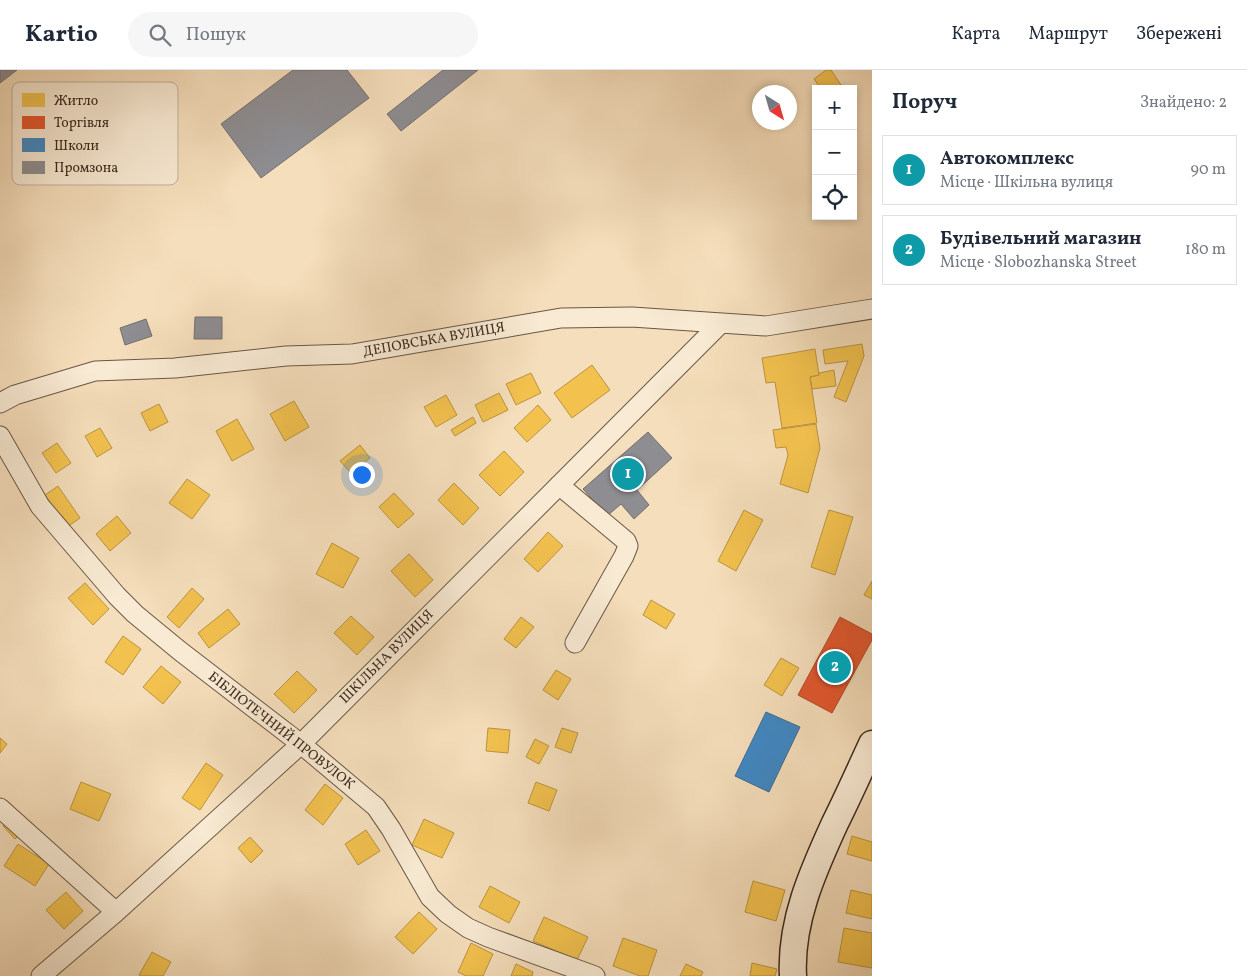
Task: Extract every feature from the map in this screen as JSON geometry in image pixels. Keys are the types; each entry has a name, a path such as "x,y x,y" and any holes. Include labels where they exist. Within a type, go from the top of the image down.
{"street":[{"name":"ДЕПОВСЬКА ВУЛИЦЯ","path":"0,403 15,395 95,371 175,368 286,356 352,354 561,318 632,317 766,326 872,309"},
{"name":"ШКІЛЬНА ВУЛИЦЯ","path":"41,976 116,912 301,744 720,324"},
{"name":"БІБЛІОТЕЧНИЙ ПРОВУЛОК","path":"0,436 40,506 129,608 180,651 301,744 376,807 391,829 430,897 457,922 488,937 595,976"},
{"path":"559,485 626,541 628,546 575,643"},
{"path":"793,976 799,918 812,874 872,744"},
{"path":"0,808 116,912"}],"building: Житло":[{"path":"826,70 831,70 841,85 818,85 814,79"},
{"path":"862,344 864,356 846,402 834,397 848,361 825,364 823,350"},
{"path":"815,349 819,375 810,377 817,423 782,428 775,382 766,383 762,358"},
{"path":"592,365 610,390 572,418 554,393"},
{"path":"834,370 836,386 812,389 810,377"},
{"path":"531,373 541,393 516,405 506,384"},
{"path":"499,393 508,410 483,422 475,405"},
{"path":"446,395 457,415 436,427 424,407"},
{"path":"294,401 309,427 285,441 270,414"},
{"path":"159,404 168,422 150,431 141,413"},
{"path":"538,405 551,420 527,442 514,428"},
{"path":"473,417 476,423 455,436 451,430"},
{"path":"237,419 254,449 232,461 216,431"},
{"path":"816,424 820,448 808,493 780,484 788,455 786,447 776,448 773,430"},
{"path":"100,428 112,448 97,457 85,436"},
{"path":"57,443 71,463 56,473 42,453"},
{"path":"360,445 370,458 351,473 340,461"},
{"path":"504,451 524,472 500,496 479,475"},
{"path":"187,479 210,495 192,519 169,503"},
{"path":"454,483 479,508 463,525 438,500"},
{"path":"58,486 80,518 67,527 45,495"},
{"path":"394,493 414,514 398,528 379,507"},
{"path":"744,510 763,520 736,571 718,561"},
{"path":"829,510 853,517 835,575 811,567"},
{"path":"117,516 131,533 110,551 96,534"},
{"path":"548,532 563,546 538,572 524,559"},
{"path":"332,543 359,558 343,588 316,574"},
{"path":"409,554 433,580 415,597 391,571"},
{"path":"872,581 872,599 864,595"},
{"path":"85,583 109,609 93,625 68,598"},
{"path":"192,588 204,599 179,628 167,617"},
{"path":"651,600 675,614 666,629 643,615"},
{"path":"228,609 240,624 209,648 198,633"},
{"path":"351,616 374,637 357,655 334,633"},
{"path":"521,617 534,627 516,648 504,639"},
{"path":"123,636 141,649 123,675 105,662"},
{"path":"781,658 799,668 782,696 764,685"},
{"path":"161,666 181,682 163,704 143,687"},
{"path":"556,670 571,679 558,700 543,690"},
{"path":"297,671 317,690 294,713 274,694"},
{"path":"488,728 510,730 508,753 486,751"},
{"path":"562,728 578,733 571,753 555,747"},
{"path":"0,738 7,744 0,753"},
{"path":"535,739 549,746 539,764 526,757"},
{"path":"206,763 223,775 200,810 182,798"},
{"path":"81,782 111,794 99,821 70,809"},
{"path":"536,782 557,790 549,811 528,803"},
{"path":"325,784 343,798 323,825 305,810"},
{"path":"424,819 454,833 442,858 412,845"},
{"path":"10,820 22,833 15,839 3,826"},
{"path":"366,830 380,851 358,865 345,844"},
{"path":"852,836 872,842 872,861 847,854"},
{"path":"250,837 263,851 251,863 238,848"},
{"path":"18,844 49,864 35,886 4,866"},
{"path":"753,881 785,890 776,921 745,912"},
{"path":"490,886 520,902 509,923 479,907"},
{"path":"851,890 872,895 872,919 846,913"},
{"path":"66,892 83,911 64,929 46,910"},
{"path":"419,912 437,929 413,954 395,937"},
{"path":"544,917 588,937 577,960 533,941"},
{"path":"844,928 872,933 872,968 838,962"},
{"path":"623,938 657,950 648,976 640,976 613,966"},
{"path":"471,943 493,954 483,976 466,976 458,972"},
{"path":"152,952 171,962 163,976 139,975"},
{"path":"752,963 777,969 775,976 750,976"},
{"path":"516,964 533,972 532,976 511,976"},
{"path":"686,964 703,972 701,976 680,976"}],"building: Торгівля":[{"path":"840,617 872,634 872,640 832,713 798,695"}],"building: Школи":[{"path":"766,712 800,727 769,792 735,776"}],"building: Промзона":[{"path":"0,70 17,70 0,83"},
{"path":"293,70 347,70 369,98 261,178 221,124"},
{"path":"443,70 478,70 401,131 387,114"},
{"path":"195,317 222,317 222,339 194,339"},
{"path":"146,319 152,336 125,345 120,328"},
{"path":"648,432 672,458 637,490 649,505 634,519 621,504 607,516 583,489"}],"place":[{"name":"Автокомплекс","path":"628,474"},
{"name":"Будівельний магазин","path":"835,667"}]}
